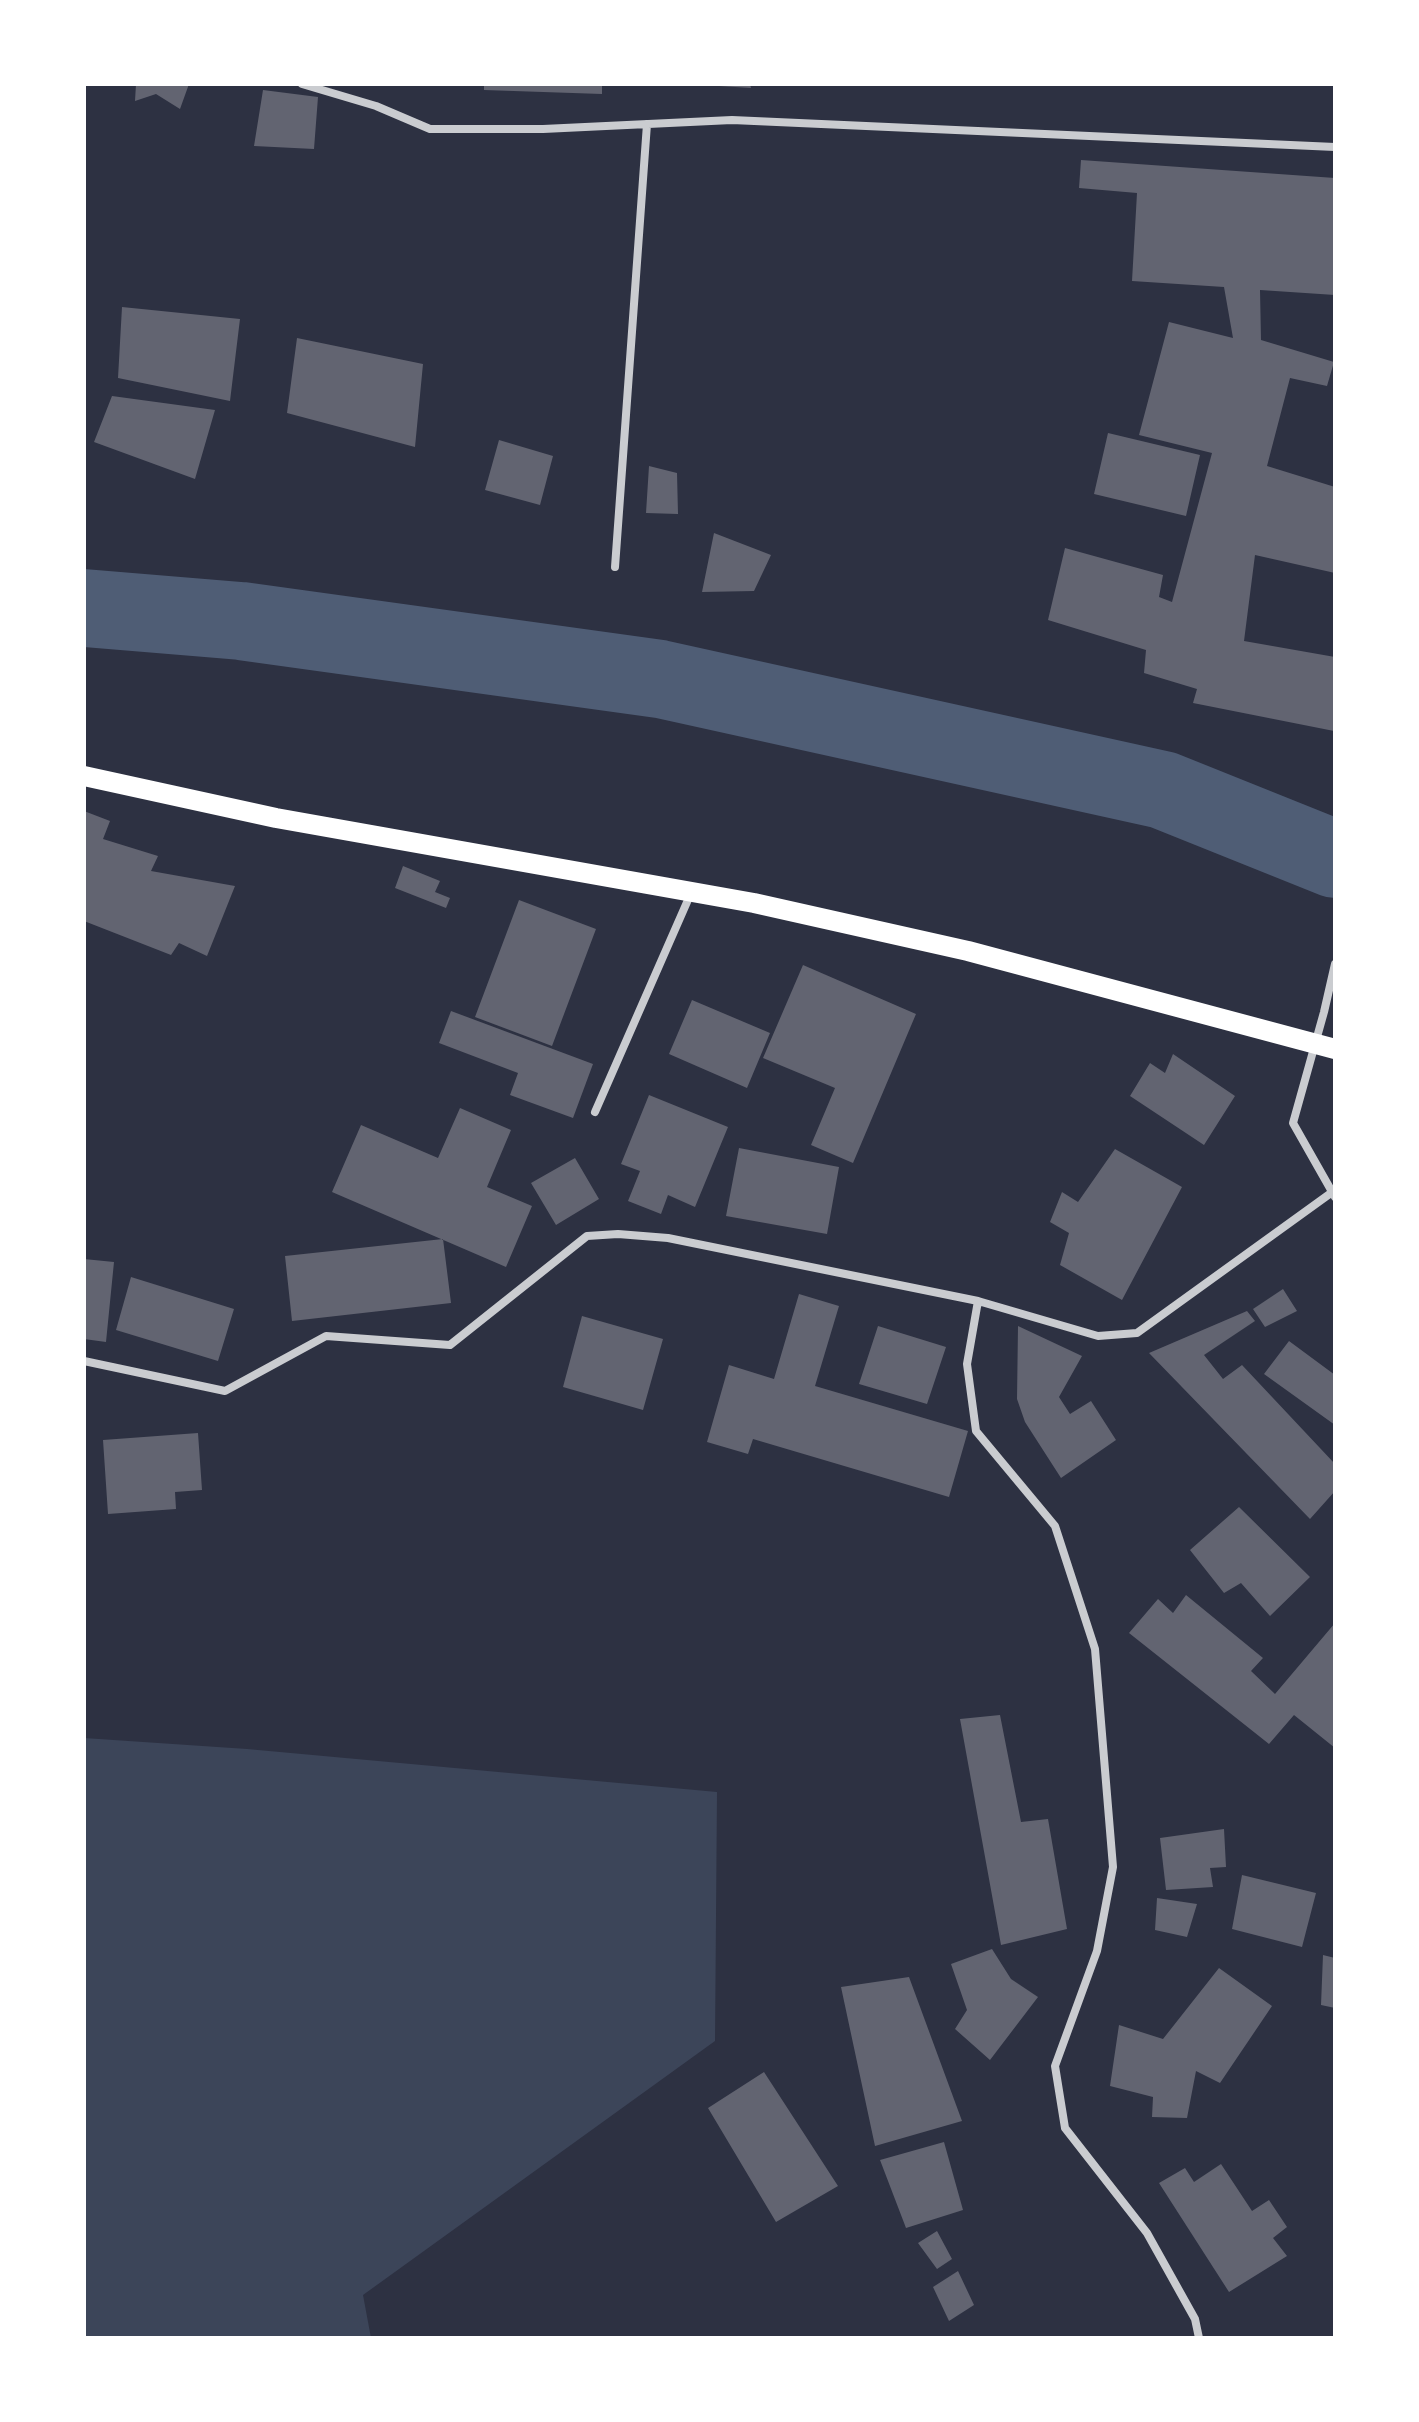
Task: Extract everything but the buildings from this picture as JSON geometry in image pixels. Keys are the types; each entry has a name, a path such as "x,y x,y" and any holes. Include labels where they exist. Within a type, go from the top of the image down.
{"main road":[{"path":"84,776 276,818 692,892 968,951 1325,1046"}],"street":[{"path":"302,84 376,106 430,129 543,129 732,120 1335,147"},
{"path":"615,567 647,124"},
{"path":"595,1112 692,892"},
{"path":"84,1361 225,1391 326,1336 450,1345 587,1236 618,1234 668,1238 978,1301 1098,1336 1137,1333 1333,1195 1293,1123 1325,1046 1324,1012 1335,964"},
{"path":"978,1301 967,1364 976,1431 1055,1526 1095,1649 1113,1867 1097,1951 1055,2066 1065,2128 1147,2233 1195,2319 1199,2338"}],"shaded area":[{"path":"84,1738 247,1749 717,1792 715,2041 363,2295 371,2338 84,2338"}],"waterway":[{"path":"84,608 241,621 660,679 1163,790 1335,859"}]}
